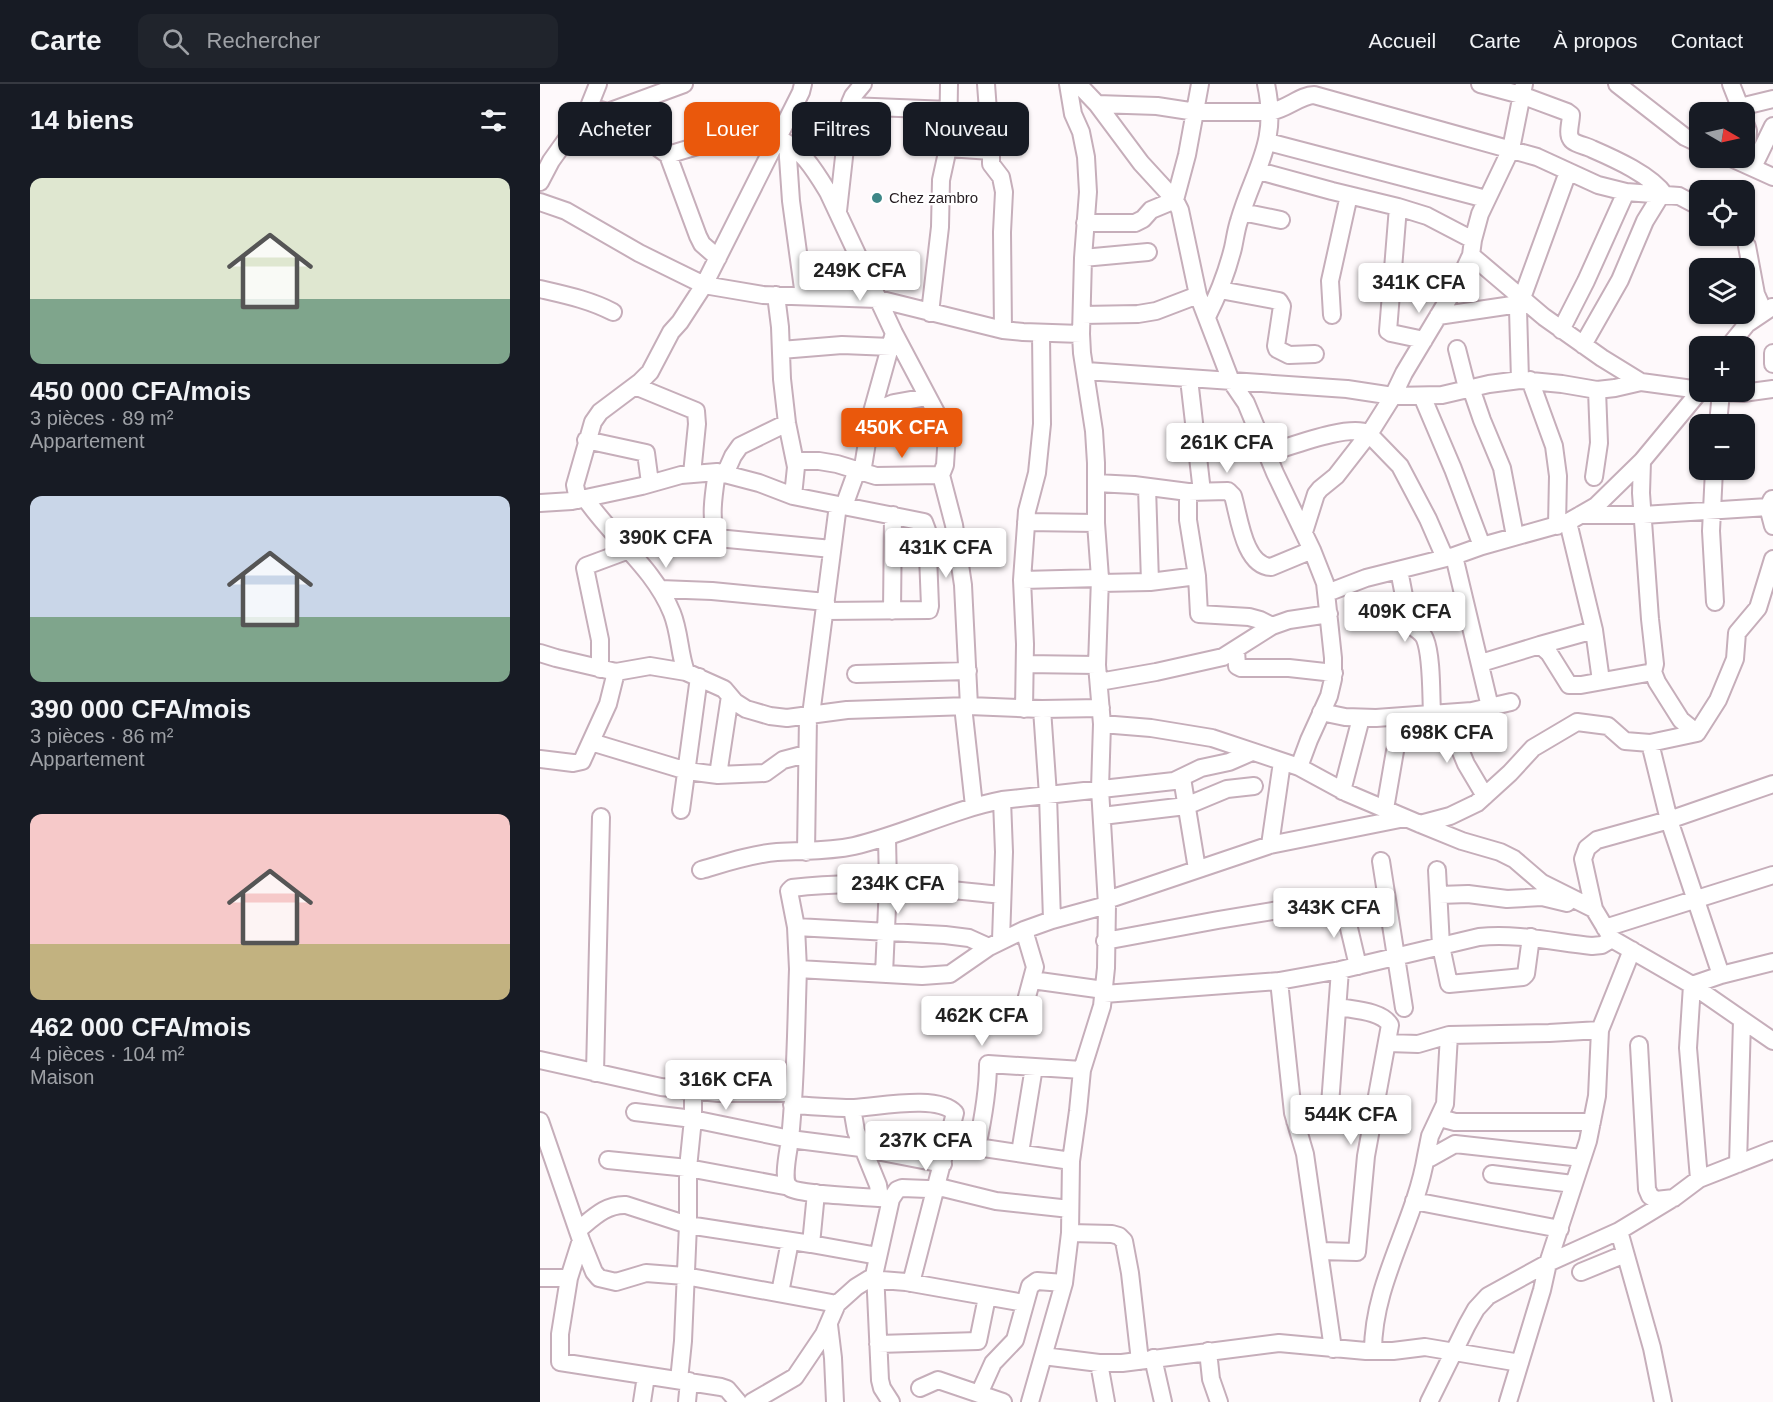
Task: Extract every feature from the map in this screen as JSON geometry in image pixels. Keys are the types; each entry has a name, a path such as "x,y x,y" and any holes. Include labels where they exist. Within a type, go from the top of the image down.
{"street":[{"path":"591,102 598,84"},
{"path":"635,102 684,84"},
{"path":"681,810 687,771 692,675 680,657 680,645 672,614 660,589 629,550 581,499 575,487 586,440 597,416 650,372 671,332 704,285 782,141 803,84"},
{"path":"851,102 863,84"},
{"path":"949,84 949,102"},
{"path":"986,84 988,102"},
{"path":"1030,1402 1064,1283 1070,1233 1071,1161 1082,1070 1099,1019 1104,992 1106,941 1107,902 1100,789 1100,682 1097,665 1100,580 1094,430 1081,334 1088,192 1086,157 1081,132 1073,114 1068,84"},
{"path":"1078,84 1098,104 1141,163 1175,200 1183,220 1198,295 1231,381 1246,403 1275,474 1304,532 1326,593 1334,673 1329,696 1299,767"},
{"path":"1175,200 1196,112 1200,84"},
{"path":"1207,317 1220,290 1242,212 1268,142 1270,112 1266,84"},
{"path":"1480,84 1522,89 1567,112 1570,115 1569,135 1573,141 1649,179 1658,186 1663,195"},
{"path":"1617,84 1689,139"},
{"path":"1731,84 1738,102"},
{"path":"1304,532 1316,494 1336,477 1351,459 1393,396 1458,283 1472,247 1486,199 1511,149 1522,89"},
{"path":"1098,104 1157,106 1196,112 1270,112 1280,110 1314,94 1511,149 1545,160 1598,185 1626,192 1679,196 1689,201"},
{"path":"1755,107 1773,99"},
{"path":"1755,149 1773,126"},
{"path":"672,154 703,144 755,136 782,141 818,175 838,211 878,299 892,340 914,367 947,433 945,465 941,475 954,525 962,574 968,670 966,706 974,806"},
{"path":"782,141 804,296"},
{"path":"1268,142 1486,199"},
{"path":"540,182 545,162 558,146"},
{"path":"668,156 698,236 702,244 718,258"},
{"path":"838,211 844,156"},
{"path":"930,313 940,227 941,180 946,156"},
{"path":"992,156 991,164 1000,177 1004,192 1003,330"},
{"path":"1754,168 1773,177"},
{"path":"1259,171 1427,216 1472,247 1520,301 1641,382"},
{"path":"1568,172 1520,301 1517,315 1525,380 1554,446 1558,476 1594,630 1601,681"},
{"path":"1561,330 1626,192"},
{"path":"1332,315 1330,281 1349,195"},
{"path":"1583,345 1603,313 1645,221 1663,195"},
{"path":"1085,223 1136,223 1151,210 1175,200"},
{"path":"540,202 566,211 639,253 704,285 743,293 878,299 1003,330 1081,334"},
{"path":"1398,207 1388,331 1424,340"},
{"path":"1242,212 1281,220"},
{"path":"1737,336 1747,324 1768,309 1752,278 1747,246"},
{"path":"1083,258 1148,252"},
{"path":"540,289 578,297 613,312"},
{"path":"1220,290 1279,300 1282,306 1275,346 1289,355 1315,354"},
{"path":"776,295 787,423 796,467 793,496"},
{"path":"1082,315 1138,314 1156,311 1198,295"},
{"path":"1438,316 1520,301"},
{"path":"1024,709 1022,580 1026,522 1037,473 1042,424 1041,333"},
{"path":"781,350 892,340"},
{"path":"806,852 806,754 809,716 826,607 832,549 841,505 859,471 872,412 892,340"},
{"path":"1457,349 1461,372 1466,384 1471,388 1502,468 1515,536"},
{"path":"1773,353 1773,364"},
{"path":"1086,371 1347,389 1393,396 1456,393 1471,388 1525,380 1597,390 1641,382 1689,389"},
{"path":"1189,379 1195,492 1188,520 1197,576 1200,614 1249,617 1272,626"},
{"path":"635,386 696,411 697,424 692,474"},
{"path":"1594,477 1599,443 1597,390"},
{"path":"1755,392 1773,390"},
{"path":"1422,396 1482,546"},
{"path":"872,412 894,403 927,397"},
{"path":"1568,521 1596,506 1642,461 1690,402"},
{"path":"787,423 741,446 721,473 714,512 714,529 717,538 832,549"},
{"path":"1268,453 1324,436 1362,431 1368,433 1400,466 1449,557 1490,706"},
{"path":"586,440 646,453 650,483"},
{"path":"795,461 819,461 892,477 941,475"},
{"path":"1642,461 1643,515 1655,664 1653,672 1681,720 1697,733"},
{"path":"540,503 581,499 692,474 721,473 759,483 793,496 922,520 926,526 929,610 892,611 826,607 712,591 660,589"},
{"path":"1714,480 1711,531 1715,602"},
{"path":"1096,483 1195,492 1225,491 1231,494 1252,555 1264,566 1273,567 1312,550"},
{"path":"1147,487 1150,582"},
{"path":"1326,593 1366,578 1449,557 1568,521 1713,510 1770,503 1773,526"},
{"path":"892,611 893,515"},
{"path":"1026,522 1096,522"},
{"path":"540,759 578,764 582,761 608,704 608,670 585,568 629,550"},
{"path":"798,969 884,974 950,974 995,944 1024,930 1270,845 1460,812 1485,796 1533,748 1577,722 1608,726 1625,741 1650,743 1697,733 1718,700 1735,659 1737,633 1758,608 1773,558"},
{"path":"1399,570 1409,622 1423,635 1428,648 1439,714 1485,796"},
{"path":"1022,580 1150,582 1197,576"},
{"path":"1100,682 1216,658 1236,650 1272,626 1289,620 1329,614"},
{"path":"1480,663 1594,630"},
{"path":"1540,645 1549,653 1569,685 1581,685 1653,672"},
{"path":"1236,650 1238,666 1241,668 1289,668 1334,673"},
{"path":"540,653 608,670 650,666 692,675 724,689 735,702 755,712 787,718 847,710 966,706 1042,709 1101,716 1151,728 1212,738 1299,767 1342,791 1413,821 1506,855 1514,859 1542,884 1594,909"},
{"path":"1025,664 1097,665"},
{"path":"856,674 968,670"},
{"path":"718,775 730,696"},
{"path":"1321,712 1361,718 1439,714 1472,711 1511,702"},
{"path":"1042,709 1048,795 1052,920"},
{"path":"1342,791 1361,718"},
{"path":"591,742 687,771 718,775 765,773 783,760 806,754"},
{"path":"1650,743 1669,820 1721,975"},
{"path":"1385,809 1395,751"},
{"path":"701,870 759,855 840,848 887,838 974,806 1002,800 1159,784 1182,778 1201,768 1228,762 1252,752"},
{"path":"1270,845 1282,762"},
{"path":"1182,778 1197,870"},
{"path":"1773,784 1669,820 1597,840 1587,848 1583,859 1594,909 1608,934 1692,985 1773,1041"},
{"path":"1102,816 1186,806 1227,789 1254,786"},
{"path":"995,944 1002,896 1004,852 1002,800"},
{"path":"595,1073 601,817"},
{"path":"884,974 888,885 887,838"},
{"path":"1381,861 1398,957 1404,1008"},
{"path":"1437,870 1442,946 1448,984 1524,977 1531,937"},
{"path":"1032,980 1104,992 1279,981 1495,936 1531,937 1592,946 1602,945 1608,934 1696,898 1773,875"},
{"path":"790,1187 786,1171 793,1099 798,969 796,927 790,896 792,888 848,883 1002,896"},
{"path":"1439,895 1468,894 1507,899 1542,897 1594,909"},
{"path":"1106,941 1340,900 1344,907 1358,966"},
{"path":"796,927 960,936 995,944"},
{"path":"982,1012 1024,1008 1035,970 1035,962 1024,930"},
{"path":"1508,1402 1592,1122 1597,1096 1600,1030 1632,950"},
{"path":"1692,985 1773,962"},
{"path":"1294,1121 1329,1118 1340,970"},
{"path":"1279,981 1294,1121 1304,1146 1334,1349"},
{"path":"1692,985 1688,1048 1699,1179"},
{"path":"1320,1251 1357,1252 1366,1156 1390,1025 1385,1018 1339,1007"},
{"path":"1738,1164 1742,1020"},
{"path":"1388,1043 1418,1044 1449,1035 1549,1034 1600,1030"},
{"path":"1373,1351 1374,1327 1383,1289 1414,1201 1430,1137 1445,1104 1449,1035"},
{"path":"1639,1045 1647,1189 1650,1196 1656,1200 1675,1197"},
{"path":"540,1060 661,1087 693,1091 752,1094 852,1108 921,1103 945,1106 955,1113 911,1283"},
{"path":"977,1147 985,1103 988,1064 1082,1070"},
{"path":"1020,1153 1034,1067"},
{"path":"687,1402 683,1341 688,1168 693,1119 693,1091"},
{"path":"852,1108 861,1148 886,1199 875,1279 880,1380 891,1402"},
{"path":"634,1112 693,1119 790,1139 861,1148 943,1164"},
{"path":"1440,1118 1455,1122 1592,1122"},
{"path":"540,1121 594,1272 604,1280 622,1282 635,1275 646,1273 685,1276 837,1304"},
{"path":"948,1140 977,1147 1071,1161"},
{"path":"1425,1156 1430,1158 1455,1144 1582,1158"},
{"path":"1429,1402 1476,1309 1488,1296 1548,1263 1619,1231 1675,1197 1699,1179 1773,1150"},
{"path":"608,1160 688,1168 816,1193 886,1199 900,1188 937,1188 1015,1204 1070,1209"},
{"path":"1492,1174 1573,1184"},
{"path":"811,1244 816,1193"},
{"path":"1414,1201 1560,1229"},
{"path":"738,1402 684,1380 560,1362 562,1320 569,1278 580,1235 606,1209 616,1205 630,1206 688,1225 878,1256"},
{"path":"1619,1231 1652,1348 1663,1402"},
{"path":"1070,1233 1112,1234 1124,1241 1146,1360 1163,1402"},
{"path":"780,1293 790,1241"},
{"path":"1581,1272 1625,1254"},
{"path":"540,1278 569,1278"},
{"path":"752,1402 795,1377 829,1325 837,1304 869,1279 911,1283 1024,1303"},
{"path":"978,1394 993,1363 1014,1343 1028,1289 1034,1281 1064,1283"},
{"path":"878,1344 978,1341 987,1297"},
{"path":"829,1325 835,1402"},
{"path":"1043,1356 1099,1363 1122,1363 1280,1343 1373,1351 1425,1347 1520,1363"},
{"path":"1208,1351 1211,1379 1219,1402"},
{"path":"1099,1363 1106,1402"},
{"path":"642,1402 646,1376"},
{"path":"920,1388 938,1380 1003,1402"}],"place":[{"name":"Chez zambro","path":"877,198"}]}
